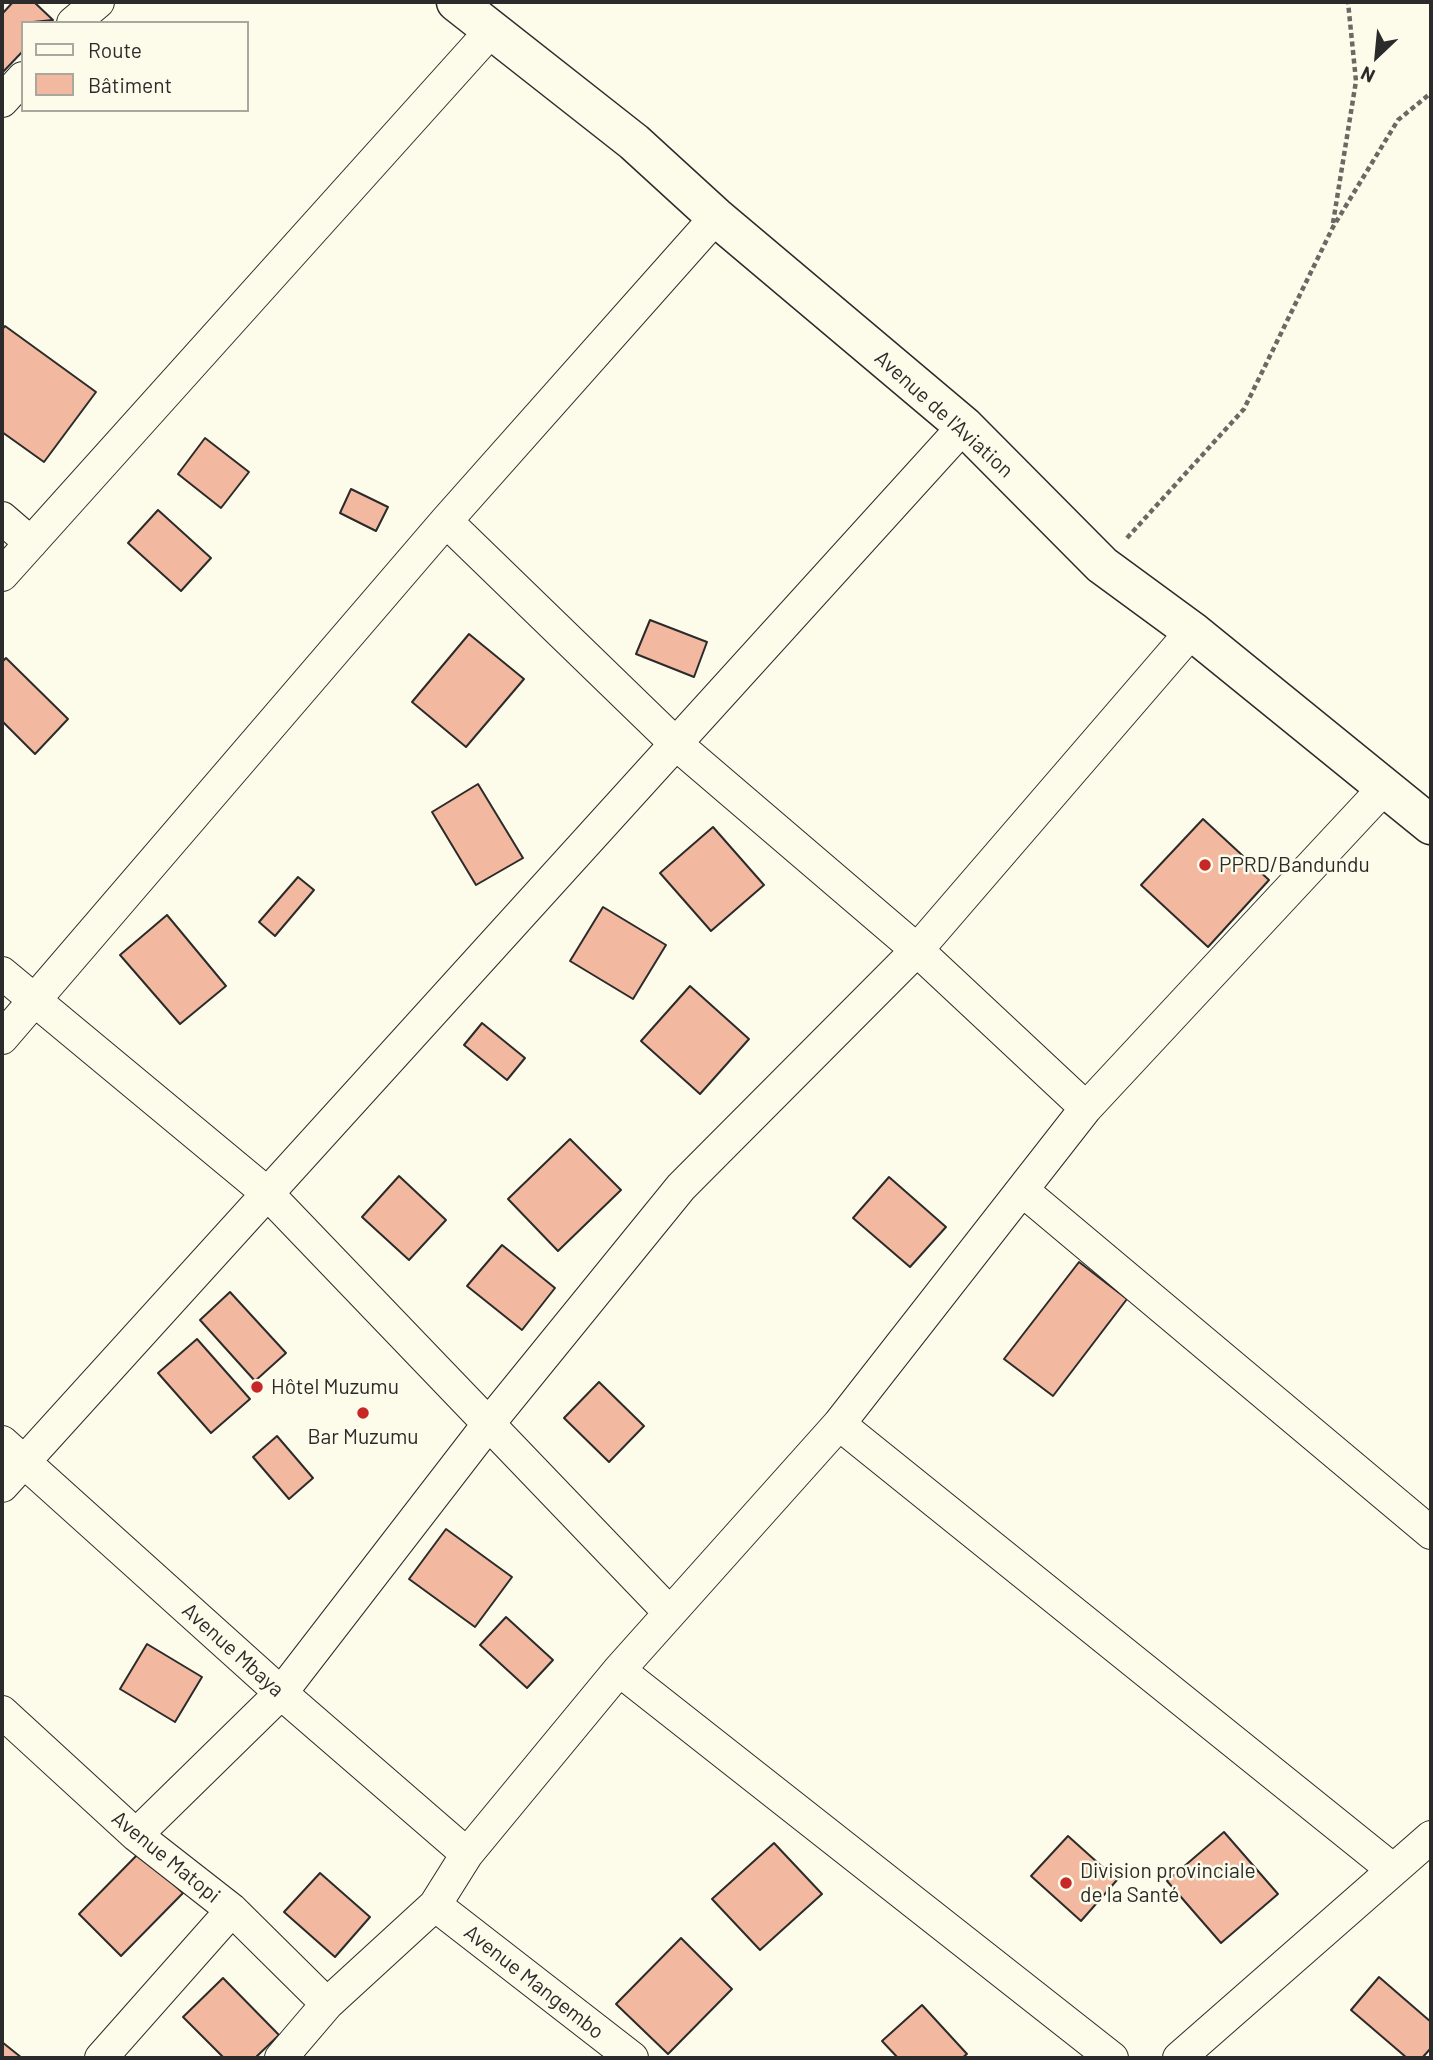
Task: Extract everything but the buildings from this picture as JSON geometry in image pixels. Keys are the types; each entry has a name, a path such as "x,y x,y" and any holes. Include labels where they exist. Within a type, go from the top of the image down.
{"street":[{"path":"75,21 98,2"},
{"name":"Avenue de l'Aviation","path":"456,2 490,32 634,142 716,217 964,426 1102,565 1192,631 1431,825"},
{"path":"2,575 490,32"},
{"path":"2,101 21,80"},
{"path":"2,1038 446,521 716,217"},
{"path":"2,1486 13,1452 267,1193 964,426"},
{"path":"2,518 30,543"},
{"path":"446,521 675,743 917,950 1086,1108"},
{"path":"136,1835 281,1693 490,1422 681,1187 917,950 1192,631"},
{"path":"281,2058 327,2004 435,1905 467,1854 619,1670 839,1424 1086,1108 1385,787"},
{"path":"2,973 33,1002 267,1193 490,1422 670,1613"},
{"path":"1022,1190 1431,1534"},
{"path":"839,1424 1392,1869"},
{"name":"Avenue Mbaya","path":"13,1452 281,1693 467,1854"},
{"path":"619,1670 1112,2058"},
{"name":"Avenue Matopi","path":"2,1712 136,1835 232,1910 327,2004"},
{"path":"1179,2058 1431,1837"},
{"name":"Avenue Mangembo","path":"435,1905 632,2058"},
{"path":"101,2058 232,1910"}],"path":[{"path":"1333,228 1356,81 1348,2"},
{"path":"1102,565 1244,409 1333,228 1398,120 1431,93"}],"place":[{"name":"PPRD/Bandundu","path":"1205,865"},
{"name":"Hôtel Muzumu","path":"257,1387"},
{"name":"Bar Muzumu","path":"363,1413"},
{"name":"Division provinciale de la Santé","path":"1066,1883"}]}
